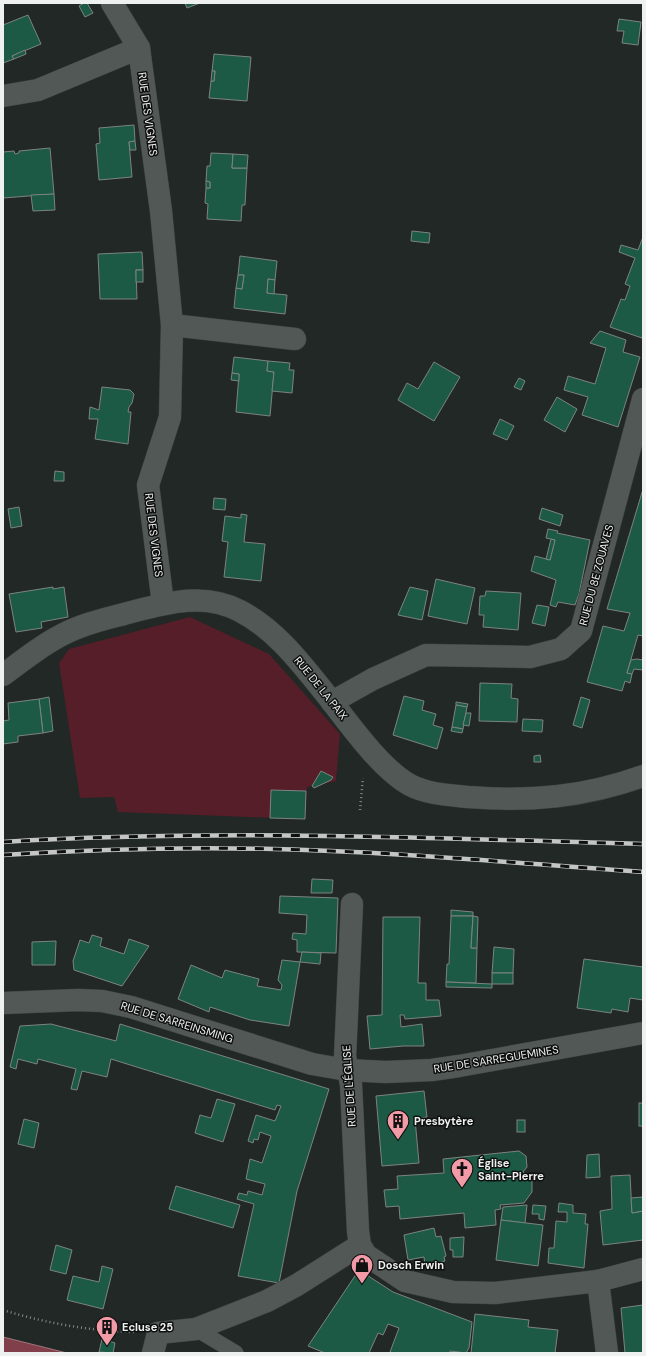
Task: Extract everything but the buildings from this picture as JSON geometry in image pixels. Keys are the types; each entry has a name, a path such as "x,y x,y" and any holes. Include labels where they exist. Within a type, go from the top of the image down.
{"street":[{"path":"3,96 38,90 139,48 112,3"},
{"name":"RUE DES VIGNES","path":"139,48 161,211 172,325 170,417 148,485 164,604"},
{"path":"172,325 296,339"},
{"name":"RUE DU 8E ZOUAVES","path":"332,702 373,679 426,655 530,657 561,650 581,631 643,399"},
{"name":"RUE DE LA PAIX","path":"3,675 56,638 79,626 164,604 187,600 212,601 240,611 258,622 274,636 294,655 376,756 394,774 410,785 432,792 488,798 527,799 567,796 597,791 643,776"},
{"name":"RUE DE L'ÉGLISE","path":"352,904 345,1048 351,1084 358,1231 360,1245"},
{"name":"RUE DE SARREINSMING","path":"3,1003 51,1000 102,1001 131,1007 292,1059 348,1070"},
{"name":"RUE DE SARREGUEMINES","path":"348,1070 386,1072 432,1070 643,1033"},
{"path":"155,1346 267,1301 297,1285 360,1245 366,1255 405,1281 453,1292 495,1293 598,1281 643,1269"},
{"path":"598,1281 607,1353"}],"lane":[{"path":"196,1329 236,1353"}],"path":[{"path":"360,810 361,798"},
{"path":"3,1310 27,1318 116,1332 155,1346"}],"shaded area":[{"path":"190,617 269,654 340,734 336,781 307,787 305,819 118,812 114,797 80,798 59,663 69,649"},
{"path":"3,1337 67,1353 3,1353"}],"railway":[{"path":"3,842 83,838 243,835 403,837 643,844"},
{"path":"3,855 167,848 290,849 409,855 643,872"}],"place":[{"name":"Presbytère","path":"398,1140"},
{"name":"Église Saint-Pierre","path":"462,1188"},
{"name":"Dosch Erwin","path":"362,1284"},
{"name":"Ecluse 25","path":"107,1346"}]}
